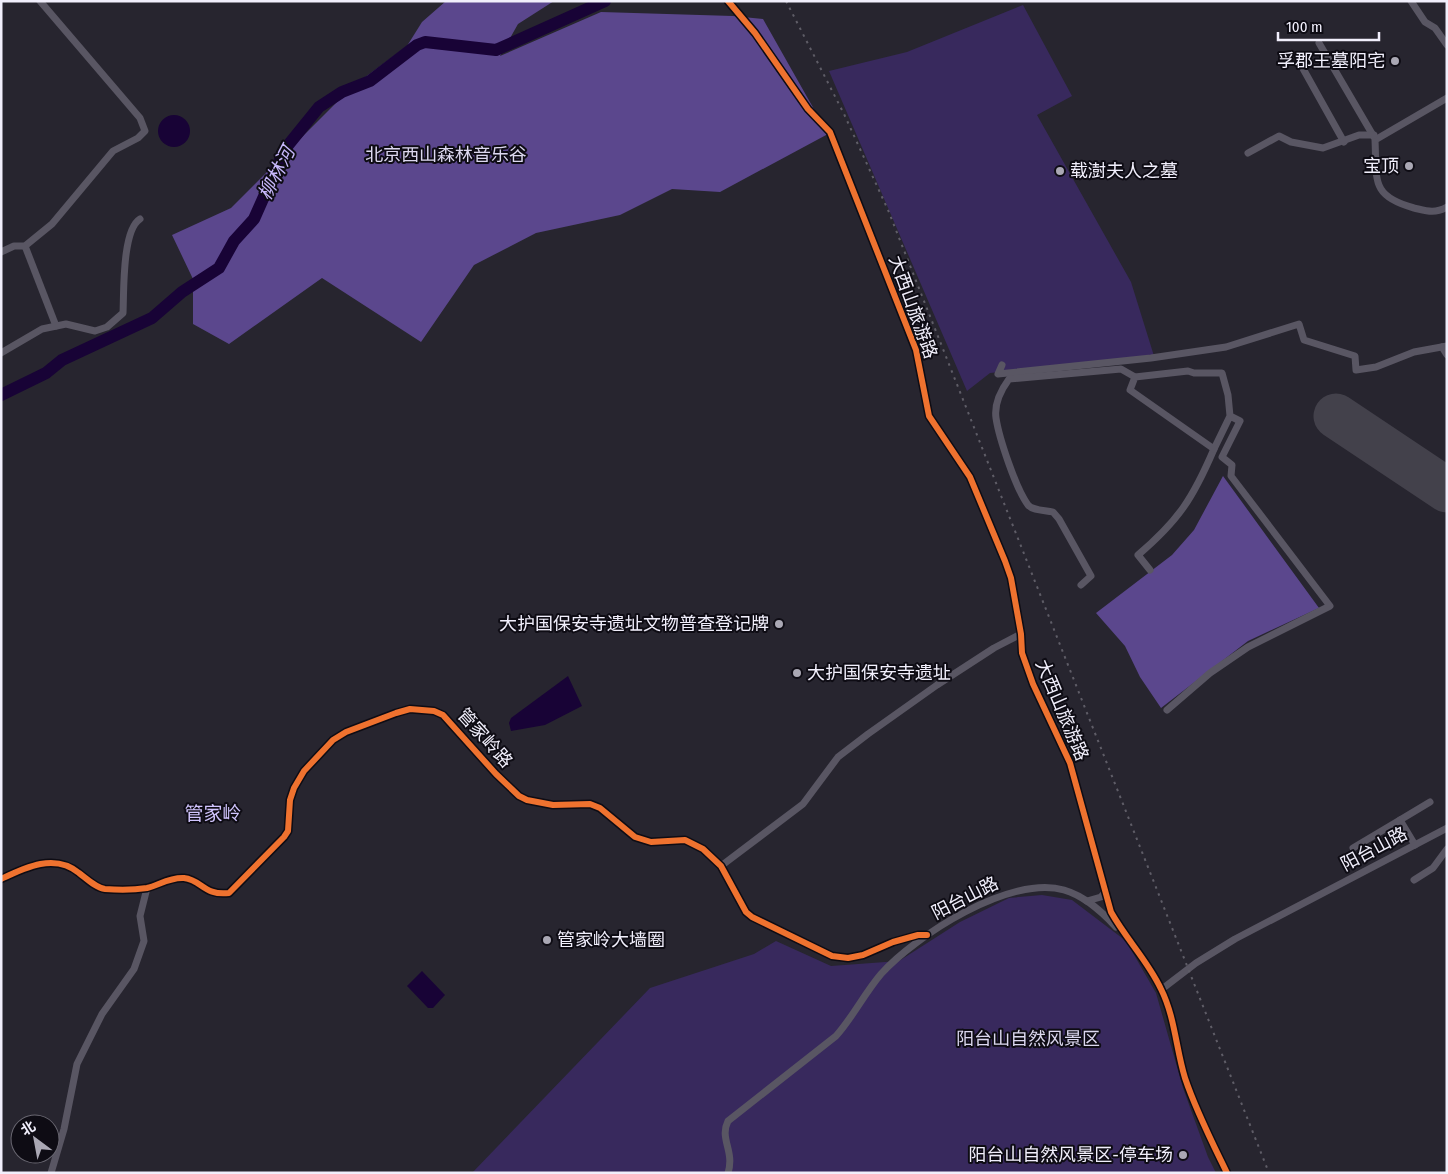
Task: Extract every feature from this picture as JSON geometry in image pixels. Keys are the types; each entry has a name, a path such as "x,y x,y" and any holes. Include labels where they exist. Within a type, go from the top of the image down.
{"street":[{"path":"1,252 14,246 25,246 52,224 113,151 138,138 145,131 140,118 40,1"},
{"name":"大西山旅游路","path":"728,1 755,33 808,109 830,132 916,350 929,416 970,477 1005,561 1011,578 1021,634 1022,653 1030,676 1070,763 1111,912 1122,932 1142,957 1162,989 1175,1032 1185,1076 1200,1116 1227,1173"},
{"path":"1411,1 1425,22 1435,28 1447,45"},
{"path":"1319,43 1374,137 1378,182 1386,198 1430,212 1437,212 1447,207"},
{"path":"1301,65 1344,142"},
{"path":"1248,153 1279,136 1291,142 1323,148 1363,134 1374,137 1447,98"},
{"path":"1,353 42,329 66,324 95,331 107,327 123,313 130,235 135,222 140,219"},
{"path":"25,246 56,326"},
{"path":"1002,365 998,374 1151,358 1226,346 1299,324 1304,340 1355,356 1356,370 1376,367 1414,352 1444,347 1447,354"},
{"path":"1081,585 1091,576 1059,519 1053,512 1034,509 1028,505 1014,475 996,416 999,392 1009,379 1121,369 1135,377 1188,371 1194,373 1222,373 1228,395 1230,416 1199,482 1183,509 1166,532 1138,555 1150,570"},
{"path":"1135,377 1130,390 1214,449"},
{"path":"1168,710 1210,673 1248,647 1330,606 1231,476 1232,466 1222,457 1240,421 1230,416"},
{"path":"721,866 803,804 838,757 945,680 994,648 1021,634"},
{"name":"管家岭路","path":"1,879 22,869 53,862 75,869 102,889 147,888 177,878 186,878 208,891 218,894 234,890 284,838 288,831 290,800 294,788 321,751 346,732 410,709 434,711 443,715 502,780 527,800 553,806 590,804 600,808 635,837 651,842 685,840 703,848 721,866 746,912 752,917 832,956 848,958 893,942 927,935"},
{"path":"1353,848 1430,802"},
{"path":"1400,820 1415,845"},
{"name":"阳台山路","path":"1162,989 1196,963 1235,939 1447,828"},
{"path":"1414,880 1433,868 1447,849"},
{"path":"51,1173 64,1130 77,1064 102,1014 134,969 144,941 140,916 147,888"},
{"name":"阳台山路","path":"728,1173 731,1156 724,1136 728,1121 836,1036 882,973 899,956 927,935 1001,894 1018,890 1063,889 1087,901 1122,932"},
{"path":"1087,901 1101,897 1106,890"}],"green space":[{"name":"北京西山森林音乐谷","path":"446,1 554,1 518,24 500,56 601,12 733,16 763,19 828,134 720,192 672,189 620,215 536,233 474,265 421,342 322,278 229,344 193,324 193,279 172,235 231,208 352,87 407,46 422,22"},
{"path":"1023,5 1072,96 1037,115 1131,282 1154,356 990,373 967,391 829,71 907,52"},
{"path":"1223,476 1319,608 1248,641 1161,708 1140,677 1125,646 1096,613 1172,555 1194,530"},
{"name":"阳台山自然风景区","path":"1042,895 1072,900 1126,941 1156,993 1183,1088 1208,1157 1216,1173 472,1173 650,988 754,954 776,941 831,966 899,961 960,922 1009,898"}],"shaded area":[{"path":"174,115 180,116 185,120 189,125 189,137 185,142 180,146 174,147 168,146 163,142 159,137 158,131 159,125 163,120 168,116"},
{"path":"568,676 582,706 545,725 511,731 509,723 511,718"},
{"path":"422,971 445,995 433,1008 428,1008 407,986"}],"waterway":[{"name":"柳林河","path":"1,395 46,373 62,360 152,318 182,292 219,268 234,241 254,219 285,149 319,107 342,92 370,81 417,45 425,42 496,50 605,1"}],"runway":[{"path":"1336,416 1447,490"}],"railway":[{"path":"786,1 844,114 888,210 1269,1173"}],"cycle path":[{"path":"728,1 755,33 808,109 830,132 916,350 929,416 970,477 1005,561 1011,578 1021,634 1022,653 1033,684 1070,763 1111,912 1150,969 1166,1000 1189,1090 1227,1173"},
{"path":"1,879 20,870 50,863 70,867 95,885 105,889 147,888 169,880 184,878 190,879 214,892 229,893 284,837 288,831 290,800 294,788 304,771 333,740 346,732 410,709 434,711 443,715 496,774 519,796 527,800 553,805 590,804 600,808 635,837 651,842 685,840 703,849 721,866 746,912 752,917 832,956 848,958 863,955 893,942 918,935 927,935"}],"place":[{"name":"孚郡王墓阳宅","path":"1395,61"},
{"name":"宝顶","path":"1409,166"},
{"name":"载澍夫人之墓","path":"1060,171"},
{"name":"大护国保安寺遗址文物普查登记牌","path":"779,624"},
{"name":"大护国保安寺遗址","path":"797,673"},
{"name":"管家岭大墙圈","path":"547,940"},
{"name":"阳台山自然风景区-停车场","path":"1183,1155"}],"district":[{"name":"管家岭","path":"213,813"}]}
